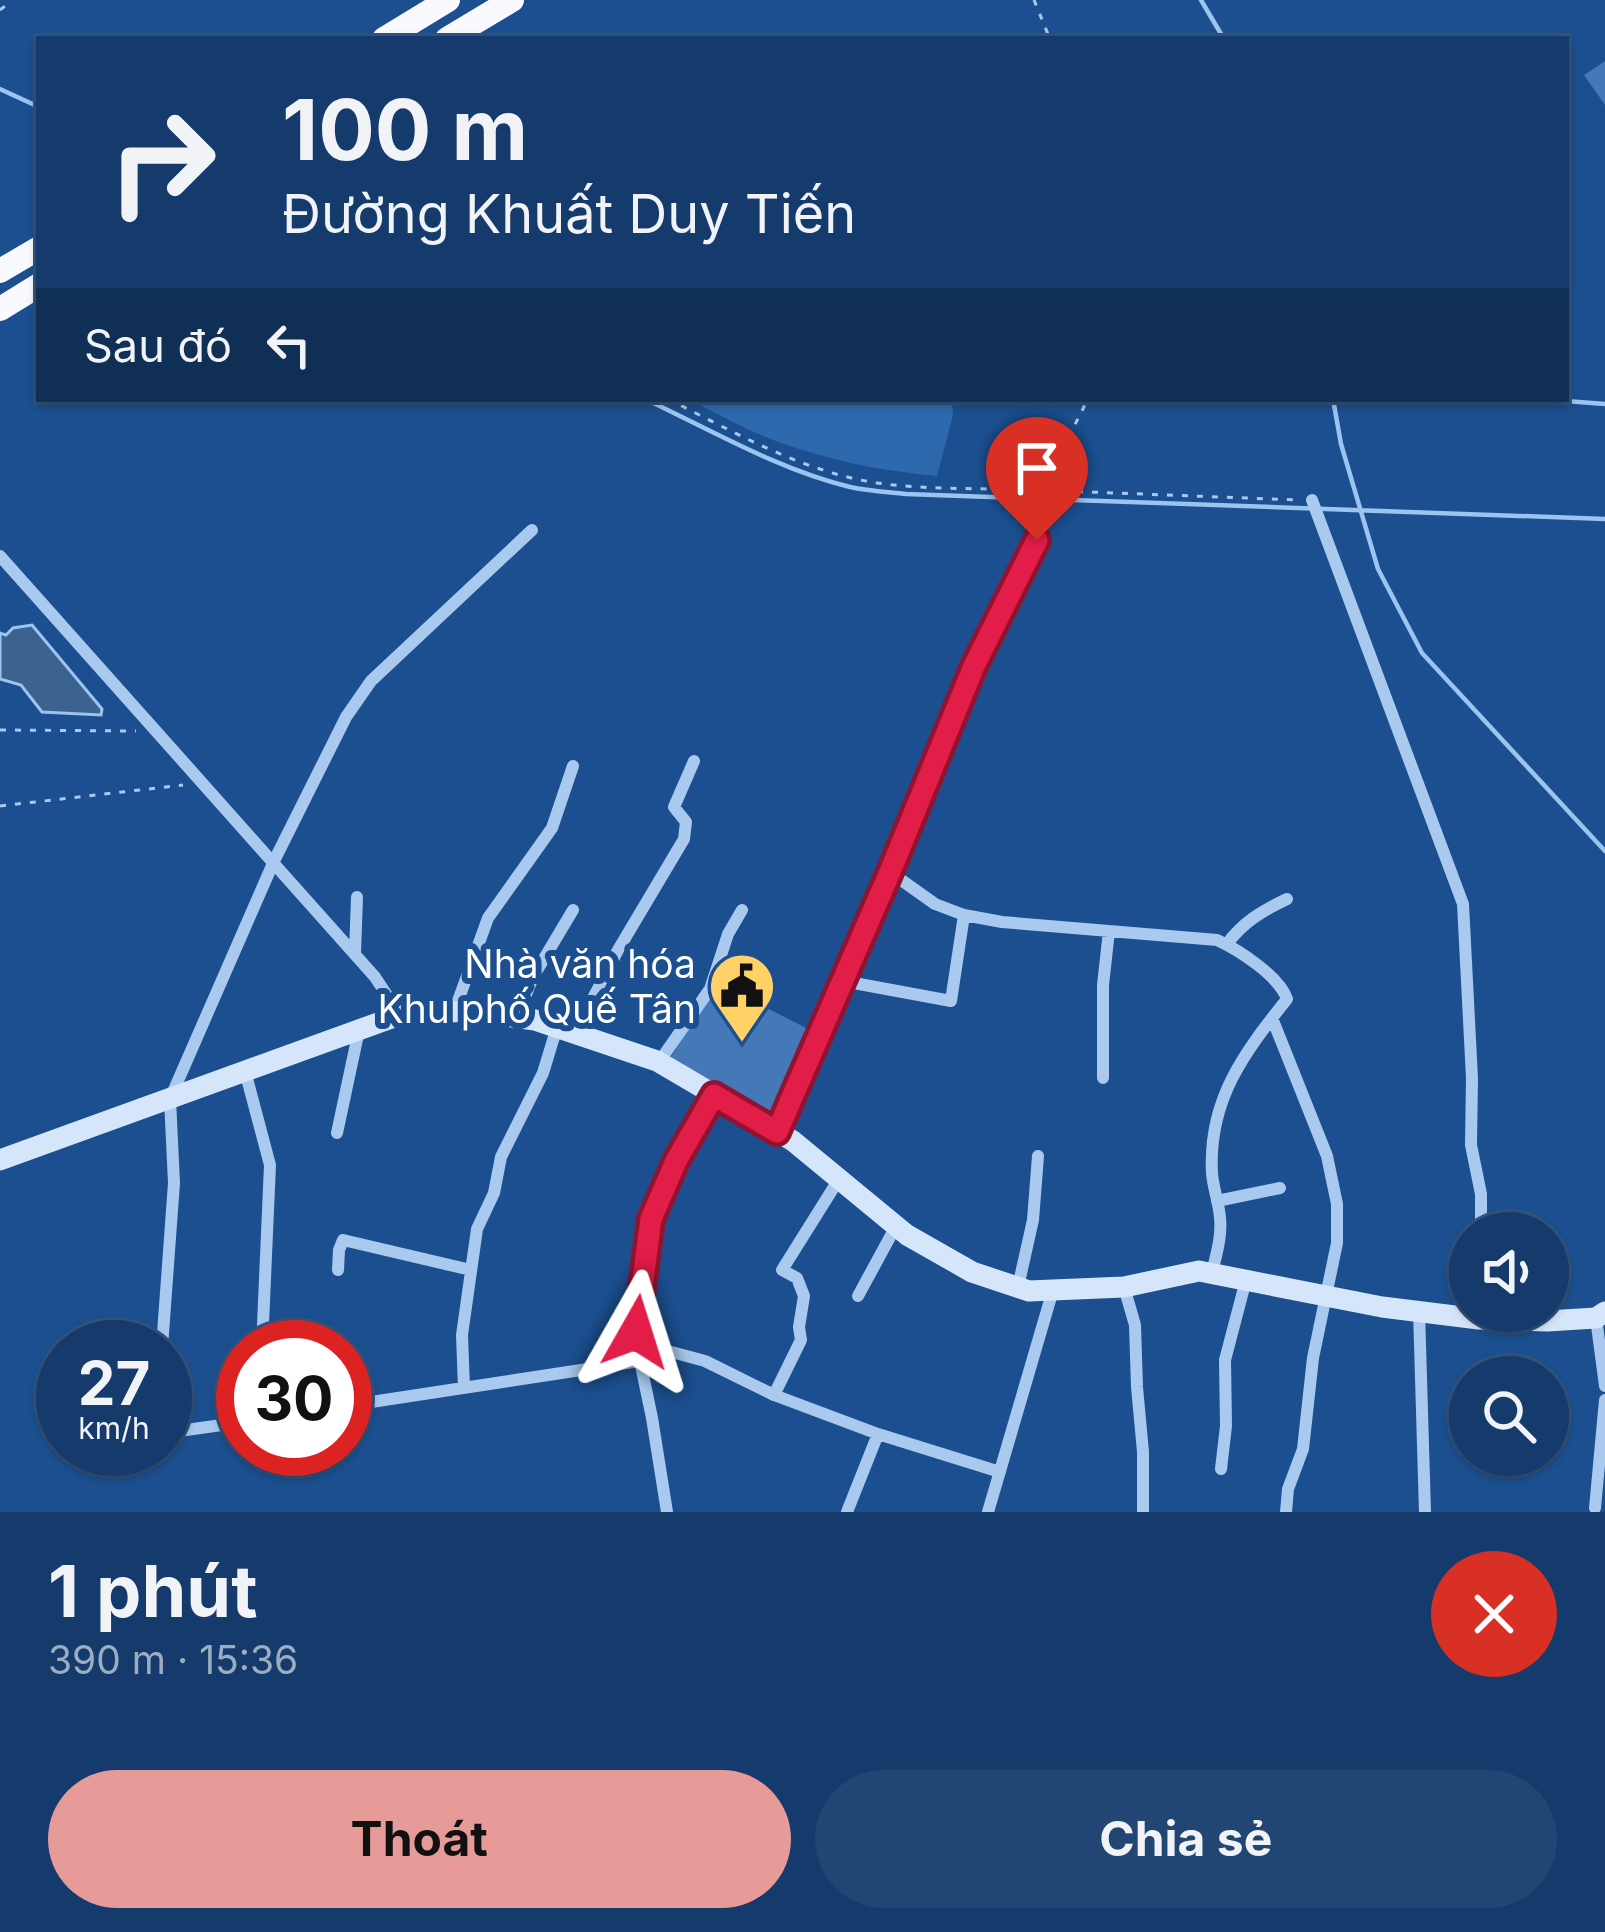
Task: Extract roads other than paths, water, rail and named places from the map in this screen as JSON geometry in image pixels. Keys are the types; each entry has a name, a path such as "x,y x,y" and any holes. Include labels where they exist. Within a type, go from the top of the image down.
{"highway":[{"path":"389,36 448,0"},
{"path":"451,36 495,4"},
{"path":"0,272 36,250"},
{"path":"0,308 36,287"}],"main road":[{"path":"0,1160 400,1015 454,1012 517,1017 535,1019 659,1063 793,1141 896,1226 972,1272 1029,1291 1124,1287 1198,1271 1449,1314"},
{"path":"1569,1319 1600,1315"}],"street":[{"path":"777,1132 974,666 1034,549 1047,498"},
{"path":"1314,508 1465,914 1472,1145 1481,1212"},
{"path":"164,1320 174,1183 170,1099 274,861 346,717 371,681 532,530"},
{"path":"0,556 274,861 375,977 400,1015"},
{"path":"464,1388 462,1335 477,1229 494,1193 501,1157 566,1030 684,839 686,822 674,806 694,761"},
{"path":"454,1012 488,919 552,828 573,766"},
{"path":"890,872 935,904 964,915 1217,940 1283,987 1287,999 1238,1066 1219,1103 1212,1177 1220,1239 1212,1274"},
{"path":"355,954 357,897"},
{"path":"1227,944 1240,927 1287,899"},
{"path":"517,1017 533,977 573,910"},
{"path":"659,1063 710,989 728,934 742,910"},
{"path":"843,981 951,1001 964,915"},
{"path":"1103,1078 1108,931"},
{"path":"1272,1018 1327,1156 1336,1204 1336,1243 1308,1391 1303,1449 1288,1490 1286,1512"},
{"path":"337,1133 359,1030"},
{"path":"245,1071 270,1166 263,1320"},
{"path":"667,1512 640,1361 638,1307 651,1219 676,1161 714,1095"},
{"path":"1018,1287 1033,1220 1039,1156"},
{"path":"774,1395 801,1340 804,1295 797,1278 782,1270 838,1179"},
{"path":"1217,1201 1280,1188"},
{"path":"858,1296 896,1226"},
{"path":"338,1270 343,1240 471,1270"},
{"path":"1221,1469 1225,1360 1246,1280"},
{"path":"1124,1287 1135,1325 1144,1452 1142,1512"},
{"path":"988,1512 1053,1291"},
{"path":"1419,1312 1425,1512"},
{"path":"1600,1315 1605,1386"},
{"path":"638,1343 705,1361 774,1395 1000,1472"},
{"path":"372,1402 640,1361"},
{"path":"1595,1508 1605,1400"},
{"path":"847,1512 878,1434"}],"waterway":[{"path":"1201,0 1222,36"},
{"path":"0,89 36,106"},
{"path":"1569,401 1605,404"},
{"path":"651,402 797,470 871,490 1605,519"},
{"path":"1334,402 1378,569 1422,653 1605,851"}],"place":[{"name":"Nhà văn hóa Khu phố Quế Tân","path":"742,1045"}]}
